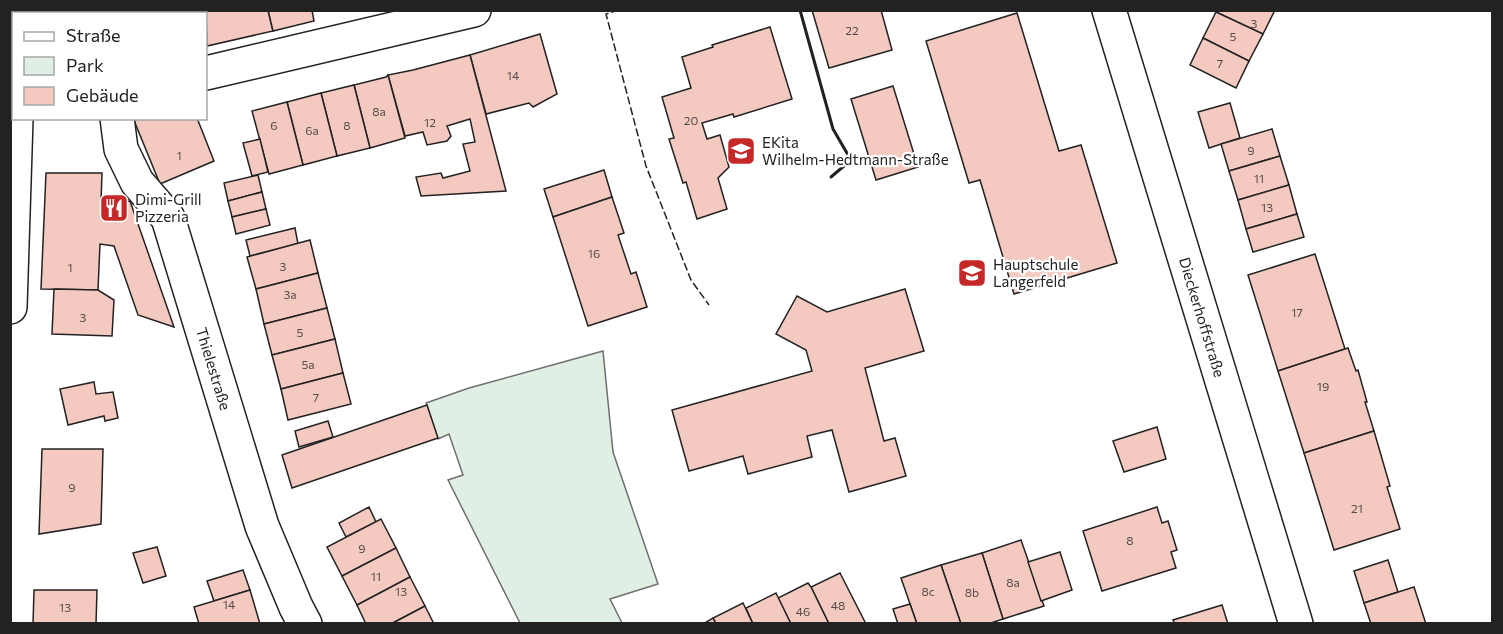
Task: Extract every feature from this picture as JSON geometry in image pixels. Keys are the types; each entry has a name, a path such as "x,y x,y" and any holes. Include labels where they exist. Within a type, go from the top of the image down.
{"street":[{"path":"207,73 474,10"},
{"name":"Dieckerhoffstraße","path":"1109,10 1296,624"},
{"path":"10,307 17,120"},
{"name":"Thielestraße","path":"117,120 121,148 137,182 168,218 262,526 305,624"}],"green space":[{"path":"603,351 613,452 658,584 610,599 622,623 520,623 448,480 463,475 449,434 438,439 426,403 469,388"}],"building":[{"path":"133,10 198,10 198,12 134,12"},
{"path":"198,10 268,10 273,31 207,46 207,12 198,12"},
{"path":"268,10 312,10 314,21 273,31"},
{"path":"812,10 881,10 892,50 829,68"},
{"path":"1217,10 1275,10 1263,34 1216,12"},
{"path":"1216,12 1263,34 1249,61 1203,38"},
{"path":"1017,13 1059,151 1081,145 1117,263 1014,294 980,180 969,183 926,41"},
{"path":"10,23 12,23 12,75 10,75"},
{"path":"770,27 792,99 734,117 733,114 702,123 707,139 720,135 729,167 718,178 727,209 697,219 686,182 683,183 669,139 674,138 662,97 691,88 682,57"},
{"path":"540,34 557,94 533,107 529,103 486,114 470,55"},
{"path":"1203,38 1249,61 1236,88 1190,65"},
{"path":"470,55 506,191 421,196 416,177 441,173 443,178 470,171 463,144 475,142 470,119 447,126 451,136 447,141 427,145 423,132 405,136 388,75"},
{"path":"388,75 405,138 370,148 354,85"},
{"path":"354,85 370,148 337,156 321,93"},
{"path":"893,86 918,167 876,180 851,99"},
{"path":"321,93 337,156 303,165 287,102"},
{"path":"287,102 303,165 269,174 252,111"},
{"path":"1230,103 1240,138 1209,148 1198,112"},
{"path":"134,120 198,120 214,161 160,184"},
{"path":"1272,129 1280,156 1229,171 1221,144"},
{"path":"260,139 268,172 252,176 243,143"},
{"path":"1280,156 1289,185 1238,200 1229,171"},
{"path":"604,170 612,197 553,217 544,189"},
{"path":"46,173 102,173 101,202 130,201 174,327 138,315 114,246 100,244 98,290 41,289"},
{"path":"258,175 262,192 228,201 224,183"},
{"path":"1289,185 1297,214 1246,229 1238,200"},
{"path":"262,192 266,209 232,217 228,201"},
{"path":"612,197 624,233 618,235 631,274 636,272 647,307 588,326 553,217"},
{"path":"266,209 270,225 236,234 232,217"},
{"path":"1297,214 1304,237 1253,252 1246,229"},
{"path":"295,228 298,244 250,256 246,240"},
{"path":"310,240 318,273 256,289 247,257"},
{"path":"1315,254 1345,349 1278,371 1248,275"},
{"path":"318,273 327,308 264,324 256,289"},
{"path":"54,289 98,290 114,300 112,336 52,334"},
{"path":"905,289 924,351 865,368 884,441 895,438 906,476 849,492 832,430 807,436 812,457 748,474 743,456 689,471 672,410 812,371 806,350 776,334 797,296 827,312"},
{"path":"327,308 335,339 272,355 264,324"},
{"path":"335,339 343,373 281,389 272,355"},
{"path":"1348,348 1356,371 1358,370 1374,431 1304,453 1278,371"},
{"path":"343,373 351,404 288,420 281,389"},
{"path":"94,382 96,394 113,392 118,418 105,421 104,416 68,425 60,389"},
{"path":"427,405 438,438 292,488 282,455"},
{"path":"328,421 333,437 299,447 295,431"},
{"path":"1157,427 1166,459 1124,472 1113,441"},
{"path":"1374,431 1400,529 1334,550 1304,453"},
{"path":"42,449 103,449 101,524 39,534"},
{"path":"369,507 376,522 346,537 339,523"},
{"path":"1157,507 1162,523 1168,521 1177,550 1171,552 1176,568 1102,591 1083,531"},
{"path":"381,519 396,548 342,576 327,547"},
{"path":"1021,540 1044,606 1003,619 982,553"},
{"path":"157,547 166,576 143,583 133,553"},
{"path":"396,548 410,577 357,605 342,576"},
{"path":"1060,552 1072,590 1041,601 1028,562"},
{"path":"982,553 1003,619 988,624 961,624 941,565"},
{"path":"1388,560 1398,592 1364,603 1354,571"},
{"path":"941,565 961,624 917,624 901,578"},
{"path":"243,570 250,590 214,601 207,581"},
{"path":"840,573 866,624 829,624 811,587"},
{"path":"410,577 425,606 391,624 366,624 357,605"},
{"path":"808,583 829,624 791,624 778,598"},
{"path":"1414,587 1426,624 1371,624 1364,603"},
{"path":"34,590 97,590 96,624 33,624"},
{"path":"250,590 260,624 199,624 194,607"},
{"path":"776,593 791,624 753,624 746,608"},
{"path":"743,603 753,624 716,624 713,618"},
{"path":"910,604 917,624 898,624 893,609"},
{"path":"1222,605 1228,624 1175,624 1173,620"},
{"path":"425,606 434,624 391,624"},
{"path":"713,618 716,624 703,624"}],"fence":[{"path":"619,10 606,14 646,166 691,280 709,305"}],"wall":[{"path":"800,10 833,129 851,160 831,177"}],"place":[{"name":"EKita Wilhelm-Hedtmann-Straße","path":"741,151"},
{"name":"Dimi-Grill Pizzeria","path":"114,208"},
{"name":"Hauptschule Langerfeld","path":"972,273"}]}
